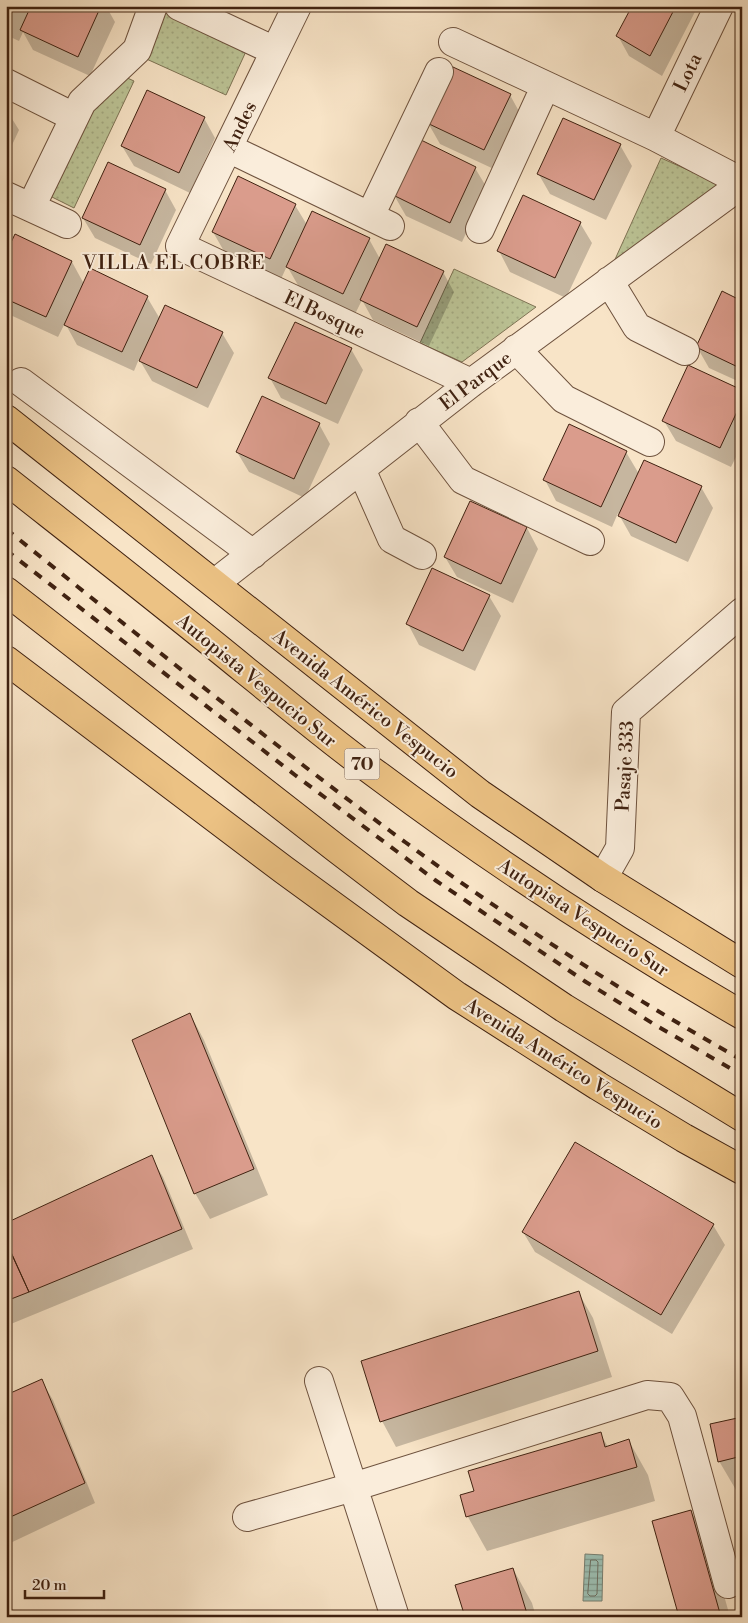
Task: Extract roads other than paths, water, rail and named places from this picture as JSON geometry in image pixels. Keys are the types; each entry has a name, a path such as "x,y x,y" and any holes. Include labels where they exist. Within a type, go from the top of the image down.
{"main road":[{"name":"Avenida Américo Vespucio","path":"6,419 480,794 603,878 742,964"},
{"name":"Autopista Vespucio Sur","path":"6,480 248,671 312,724 436,819 603,932 742,1015"},
{"path":"6,591 337,849 408,902 572,1013 742,1116"},
{"name":"Avenida Américo Vespucio","path":"10,668 457,996 598,1086 684,1138 742,1170"}],"street":[{"path":"31,207 82,102 138,50 153,6"},
{"path":"180,6 275,51"},
{"name":"Andes","path":"180,246 297,6"},
{"name":"Lota","path":"656,137 719,6"},
{"path":"453,42 545,87 656,137 742,183"},
{"path":"228,148 380,221 438,72"},
{"path":"6,83 74,117"},
{"path":"480,229 545,87"},
{"name":"El Parque","path":"215,583 470,383 742,183"},
{"path":"6,196 67,224"},
{"name":"El Bosque","path":"180,246 470,383"},
{"path":"609,281 637,327 685,351"},
{"path":"516,349 564,399 650,442"},
{"path":"20,382 253,554"},
{"path":"419,422 463,480 590,540"},
{"path":"361,469 392,539 422,555"},
{"name":"Pasaje 333","path":"603,878 620,848 626,712 742,612"},
{"path":"319,1381 395,1617"},
{"path":"247,1517 353,1487 648,1395 670,1397 682,1416 728,1584"}],"water":[{"path":"585,1554 603,1555 602,1601 583,1601"}],"railway":[{"path":"6,529 254,727 445,871 612,983 742,1060"},
{"path":"6,550 295,775 435,880 586,982 742,1075"}],"district":[{"name":"VILLA EL COBRE","path":"174,262"}]}
